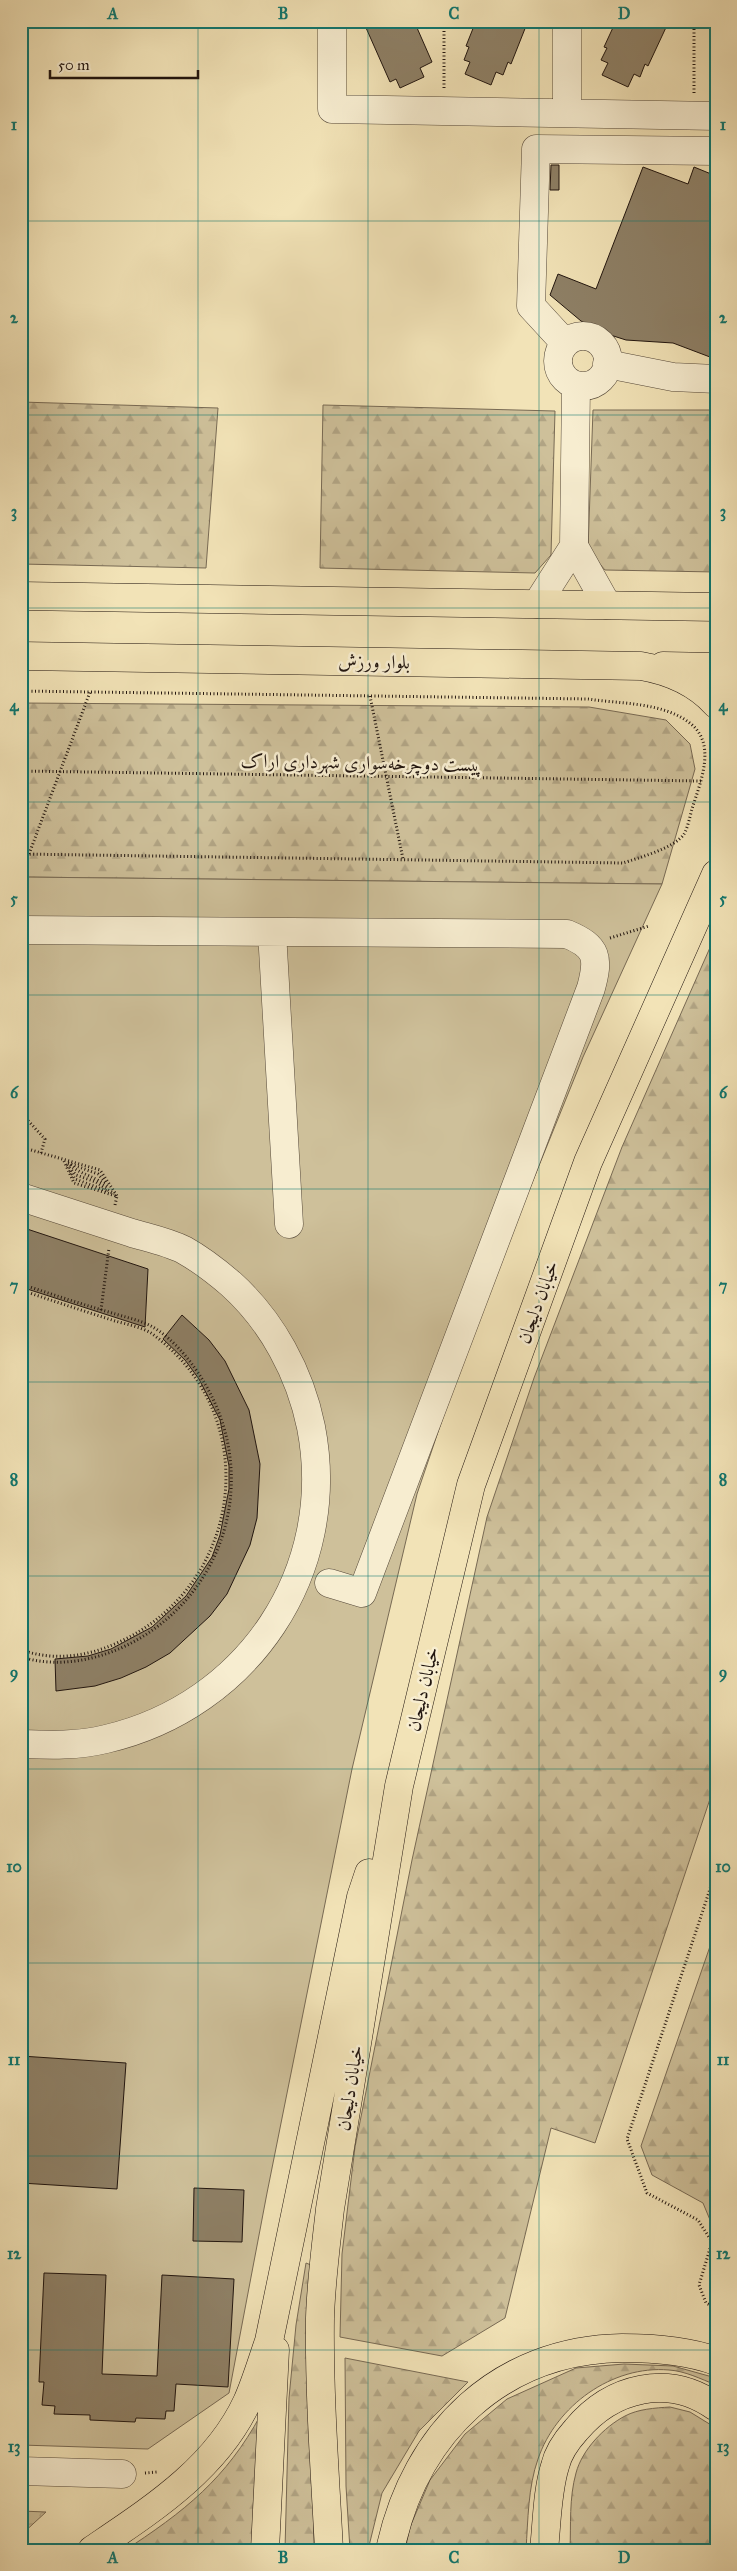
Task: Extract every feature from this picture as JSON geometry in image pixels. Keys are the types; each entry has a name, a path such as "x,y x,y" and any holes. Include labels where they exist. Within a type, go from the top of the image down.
{"main road":[{"path":"21,596 716,607"},
{"name":"بلوار ورزش","path":"21,656 642,666 679,676 695,686 716,704"},
{"path":"642,666 716,667"},
{"name":"خیابان دلیجان","path":"330,2550 321,2386 320,2319 323,2266 331,2199 399,1786 471,1485 588,1162 716,874"},
{"path":"92,2550 160,2504 193,2474 233,2427 247,2402 269,2341 361,1897 399,1786"},
{"path":"265,2550 278,2296"},
{"path":"390,2550 396,2523 412,2483 432,2450 456,2418 485,2391 520,2370 556,2356 599,2349 652,2348 716,2361"},
{"path":"544,2550 555,2465 567,2440 587,2416 613,2398 643,2389 667,2388 691,2393 716,2407"}],"street":[{"path":"332,21 332,108 705,116"},
{"path":"567,21 567,113"},
{"path":"565,343 531,306 536,148 716,151"},
{"path":"580,336 597,341 607,355 607,364 605,372 593,384 576,386 568,382 558,368 560,350 565,343 580,336"},
{"path":"607,364 673,377 716,379"},
{"path":"576,386 574,546 607,605"},
{"path":"537,604 574,546"},
{"path":"21,930 567,934 588,945 595,955 597,966 591,988 362,1593 329,1584"},
{"path":"272,932 289,1224"},
{"path":"21,1197 182,1249 232,1285 271,1331 299,1384 312,1432 316,1472 311,1532 303,1562 280,1613 248,1658 206,1695 157,1723 104,1740 77,1744 21,1744"},
{"path":"21,2471 122,2474"}],"path":[{"path":"444,21 444,111"},
{"path":"694,21 705,116"},
{"path":"21,690 588,699 658,708 679,715 693,725 703,742 705,766 684,835 657,852 623,863 21,854"},
{"path":"29,854 90,692"},
{"path":"370,696 403,859"},
{"name":"پیست دوچرخه‌سواری شهرداری اراک","path":"21,771 701,781"},
{"path":"623,934 649,926"},
{"path":"21,1113 45,1139 41,1153"},
{"path":"21,1147 100,1170 117,1196 101,1310"},
{"path":"63,1160 75,1179 117,1196"},
{"path":"63,1160 78,1172 97,1178 117,1196"},
{"path":"21,1284 151,1326 182,1352 202,1377 214,1397 229,1442 232,1466 229,1513 217,1551 203,1578 172,1615 154,1630 112,1652 89,1658 41,1663 21,1657"},
{"path":"21,1290 149,1332 167,1346 197,1380 211,1407 223,1443 226,1489 218,1534 198,1576 174,1605 150,1625 117,1643 88,1653 42,1657 21,1650"},
{"path":"716,1871 627,2139 647,2193 698,2220 712,2242 700,2285 706,2304 716,2308"}],"green space":[{"path":"21,402 218,408 206,568 21,564"},
{"path":"323,405 555,411 551,555 535,573 320,568"},
{"path":"593,410 716,410 716,572 605,570 588,550"},
{"path":"21,703 589,707 666,720 690,744 695,769 662,884 21,877"},
{"path":"21,877 662,884 583,1057 474,1326 417,1494 352,1769 229,2393 148,2449 21,2445"},
{"path":"716,934 716,1781 595,2143 551,2128 505,2318 442,2356 340,2337 342,2254 355,2147 412,1860 487,1517 534,1378 622,1147"},
{"path":"716,1929 716,2288 715,2232 703,2203 652,2175 641,2146"},
{"path":"306,2263 311,2265 314,2550 285,2550 289,2398 296,2325"},
{"path":"345,2358 468,2382 419,2431 382,2493 368,2550 350,2550 346,2486"},
{"path":"624,2364 673,2366 716,2378 716,2385 681,2372 648,2370 627,2374 607,2382 572,2406 546,2440 538,2459 530,2492 526,2550 405,2550 410,2527 430,2480 465,2434 507,2399 576,2368"},
{"path":"267,2403 260,2550 147,2550 133,2545 194,2500 210,2484 240,2448"},
{"path":"670,2407 690,2412 716,2428 716,2550 570,2550 571,2502 576,2473 583,2456 609,2426 625,2416 641,2410"},
{"path":"21,2511 46,2512 21,2535"}],"building":[{"path":"363,21 414,21 432,62 420,68 424,77 400,88 396,79 390,82"},
{"path":"476,21 528,21 511,64 508,62 503,75 496,72 491,85 465,74 470,62 464,60 469,47 466,46"},
{"path":"616,21 669,21 648,66 645,64 640,77 634,74 628,87 602,75 608,63 601,60 607,48 604,47"},
{"path":"551,165 559,165 559,190 550,190"},
{"path":"643,167 688,184 694,167 716,176 716,342 710,357 673,343 626,340 601,332 581,321 550,295 558,274 596,289"},
{"path":"21,1227 148,1269 145,1327 21,1287"},
{"path":"182,1315 209,1340 225,1361 249,1410 260,1464 257,1518 250,1545 227,1594 210,1616 170,1653 146,1667 121,1678 95,1686 56,1691 55,1659 88,1656 111,1649 152,1627 186,1596 212,1557 220,1535 229,1489 229,1466 220,1420 199,1379 185,1360 163,1339"},
{"path":"21,2056 126,2063 117,2189 21,2183"},
{"path":"194,2188 244,2190 242,2242 193,2241"},
{"path":"44,2273 106,2275 102,2374 157,2376 162,2275 234,2279 228,2387 176,2384 174,2411 166,2411 165,2419 136,2418 135,2422 90,2420 90,2415 54,2414 55,2406 42,2405 44,2382 39,2382"}]}
